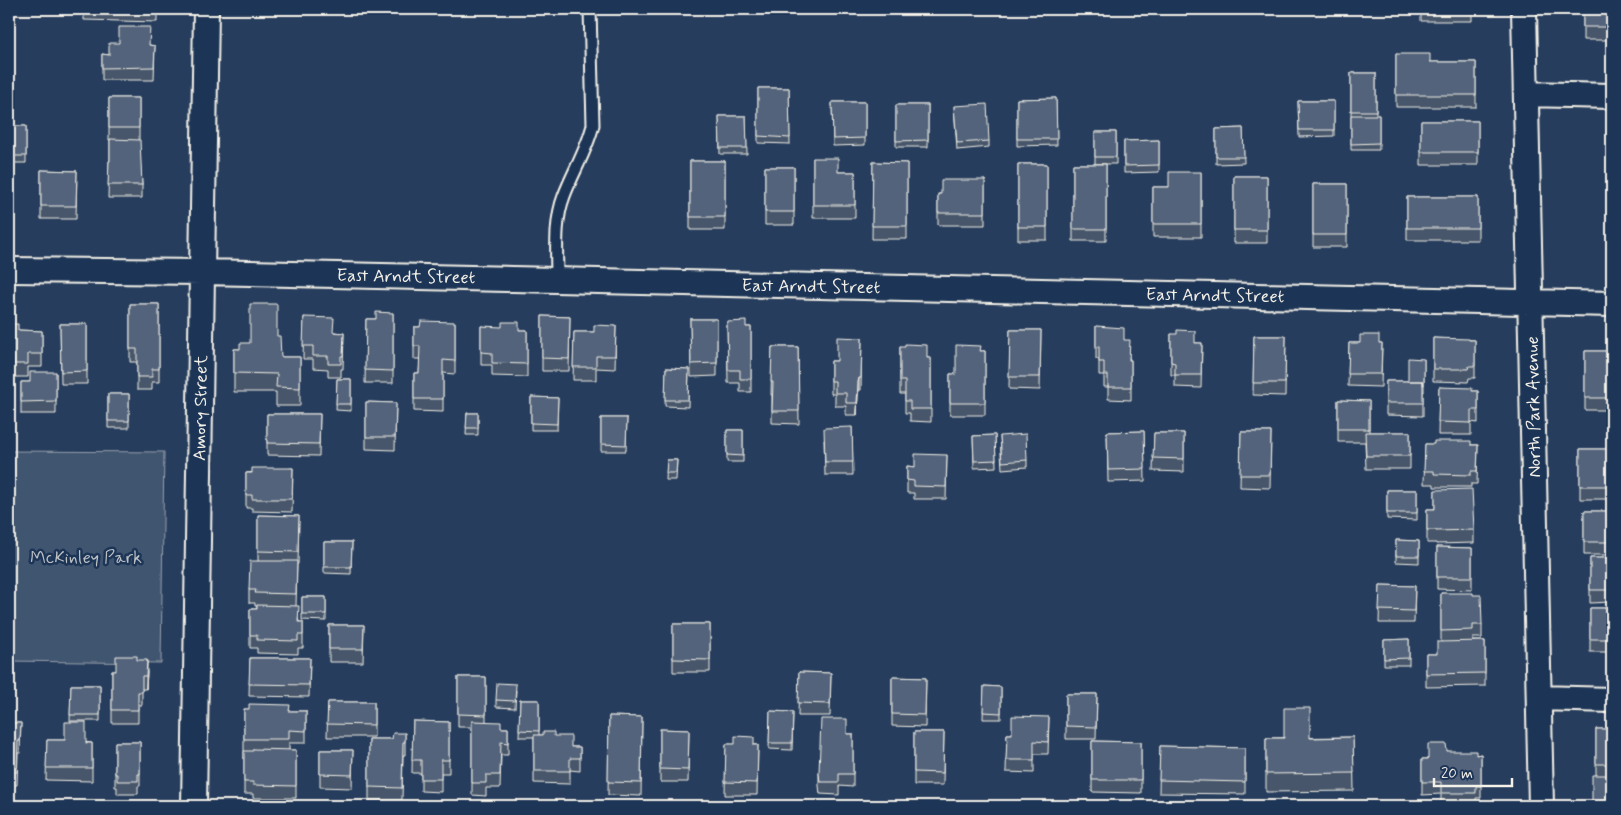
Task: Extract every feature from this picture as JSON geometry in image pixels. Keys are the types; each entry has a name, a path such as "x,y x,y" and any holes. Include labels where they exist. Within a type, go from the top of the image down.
{"street":[{"name":"Amory Street","path":"194,806 206,9"},
{"name":"North Park Avenue","path":"1524,9 1541,806"},
{"path":"1526,94 1612,96"},
{"name":"East Arndt Street","path":"9,270 202,272 1612,304"},
{"path":"1538,698 1612,700"}],"lane":[{"path":"556,280 559,212 563,196 589,141 593,125 590,9"}],"green space":[{"name":"McKinley Park","path":"9,451 164,452 161,663 9,661"}],"building":[{"path":"1583,9 1612,9 1612,27 1583,27"},
{"path":"119,27 150,27 149,45 155,46 154,67 102,68 102,54 109,55 109,43 119,43"},
{"path":"1396,54 1430,54 1430,62 1476,62 1476,95 1396,95"},
{"path":"1351,73 1376,73 1376,111 1351,111"},
{"path":"758,88 789,88 790,138 758,136"},
{"path":"109,98 139,98 139,128 109,128"},
{"path":"1056,98 1057,139 1017,139 1017,99"},
{"path":"1298,101 1334,101 1334,130 1299,130"},
{"path":"832,102 865,102 865,138 833,139"},
{"path":"987,104 989,141 957,143 954,106"},
{"path":"896,105 928,105 928,140 896,141"},
{"path":"1351,115 1379,115 1379,143 1351,144"},
{"path":"719,116 746,116 747,148 720,148"},
{"path":"1421,121 1478,121 1478,152 1421,152"},
{"path":"9,126 26,126 26,156 9,156"},
{"path":"1243,128 1244,157 1216,157 1216,129"},
{"path":"1095,132 1116,132 1116,157 1095,157"},
{"path":"110,139 140,140 142,185 108,185"},
{"path":"1159,140 1159,165 1124,166 1124,141"},
{"path":"813,158 838,158 838,172 855,172 855,205 813,205"},
{"path":"690,161 725,161 725,217 690,217"},
{"path":"873,162 907,163 907,226 872,226"},
{"path":"1018,164 1047,164 1047,227 1018,227"},
{"path":"1073,164 1106,164 1106,229 1073,229"},
{"path":"765,167 794,167 794,212 765,212"},
{"path":"41,170 77,171 76,206 41,206"},
{"path":"1169,172 1201,172 1201,224 1153,224 1153,187 1169,187"},
{"path":"1234,176 1267,176 1267,230 1234,230"},
{"path":"941,180 985,180 985,213 938,213 938,194 941,194"},
{"path":"1313,184 1347,184 1347,235 1313,235"},
{"path":"1407,197 1478,197 1478,228 1407,228"},
{"path":"130,304 159,304 159,369 152,369 152,377 137,377 137,349 130,349"},
{"path":"250,304 277,304 277,336 280,336 281,357 300,357 300,388 276,387 277,374 234,373 234,349 240,349 240,343 250,343"},
{"path":"376,312 393,313 393,371 365,370 366,319 376,319"},
{"path":"542,316 570,317 569,359 542,358"},
{"path":"304,317 334,318 333,332 344,333 341,364 328,364 328,356 313,356 313,346 303,346"},
{"path":"690,319 717,319 717,363 691,364"},
{"path":"421,321 455,322 455,361 443,360 443,399 414,399 414,373 419,373 420,346 414,346 414,327 420,327"},
{"path":"746,321 746,327 751,327 751,379 740,379 740,370 728,370 727,322"},
{"path":"502,322 519,322 519,330 527,330 527,364 492,363 492,353 481,352 481,326 502,327"},
{"path":"9,324 18,324 18,330 42,331 42,354 28,354 28,364 13,364 13,358 9,358"},
{"path":"60,324 87,324 87,371 61,372"},
{"path":"594,325 616,326 615,356 596,356 596,367 573,367 574,332 594,332"},
{"path":"1096,326 1124,328 1124,340 1130,340 1131,387 1108,387 1108,375 1104,375 1104,362 1099,362 1099,347 1096,347"},
{"path":"1010,330 1041,330 1040,377 1009,377"},
{"path":"1177,330 1195,331 1195,343 1202,343 1201,375 1175,375 1175,363 1171,362 1171,334 1177,334"},
{"path":"1360,335 1379,335 1379,343 1382,343 1381,374 1348,374 1349,343 1360,343"},
{"path":"1254,336 1286,336 1285,383 1253,383"},
{"path":"837,337 862,338 861,378 859,378 858,382 857,403 846,403 846,393 835,393 835,381 831,381 831,361 837,361"},
{"path":"1433,338 1475,340 1475,366 1469,366 1468,369 1433,369"},
{"path":"905,344 927,345 927,358 931,358 931,409 910,409 910,401 905,401 905,381 900,381 900,347 905,347"},
{"path":"956,345 981,346 980,351 985,351 985,403 950,403 950,374 956,374"},
{"path":"772,347 798,347 799,411 772,411"},
{"path":"1585,351 1612,351 1612,398 1585,398"},
{"path":"1408,358 1424,359 1424,385 1423,381 1408,381"},
{"path":"666,368 689,369 688,400 665,400"},
{"path":"30,372 56,372 56,401 21,402 21,382 30,382"},
{"path":"337,379 351,379 351,404 336,404"},
{"path":"1386,381 1423,381 1423,403 1386,403"},
{"path":"1439,387 1472,388 1472,391 1478,391 1478,410 1471,410 1471,423 1438,422"},
{"path":"108,394 129,394 129,421 108,421"},
{"path":"531,397 558,398 557,424 531,423"},
{"path":"1338,400 1369,401 1369,429 1338,429"},
{"path":"366,402 396,403 395,437 366,437"},
{"path":"467,413 478,413 478,428 466,428"},
{"path":"267,414 320,414 319,444 267,443"},
{"path":"601,418 627,418 626,445 601,444"},
{"path":"852,427 853,462 825,462 824,428"},
{"path":"727,430 743,430 743,456 727,455"},
{"path":"1144,431 1145,469 1108,470 1107,432"},
{"path":"1241,432 1271,432 1270,475 1240,475"},
{"path":"1365,432 1410,432 1410,456 1366,456"},
{"path":"1154,433 1184,433 1184,459 1153,458"},
{"path":"1026,434 1027,460 1002,462 1000,436"},
{"path":"995,435 996,460 974,461 973,436"},
{"path":"1434,441 1471,441 1471,445 1478,445 1477,471 1471,471 1471,475 1434,474 1434,471 1424,471 1425,444 1434,444"},
{"path":"1580,449 1612,449 1612,486 1580,486"},
{"path":"915,454 947,455 946,487 914,486 914,481 907,480 907,466 915,467"},
{"path":"667,460 677,460 676,473 666,473"},
{"path":"252,468 293,468 292,499 252,499 252,495 246,495 246,473 252,473"},
{"path":"1472,489 1474,530 1427,530 1427,509 1435,509 1435,490"},
{"path":"1387,490 1417,490 1417,513 1387,513"},
{"path":"1584,511 1612,511 1612,542 1584,542"},
{"path":"258,515 299,516 298,552 258,551"},
{"path":"1396,540 1419,541 1419,556 1396,556"},
{"path":"324,542 352,542 351,567 324,567"},
{"path":"1437,547 1472,548 1472,577 1437,577"},
{"path":"1590,558 1612,558 1612,590 1590,590"},
{"path":"250,561 297,561 296,594 255,593 256,590 249,590"},
{"path":"1380,585 1415,586 1414,611 1379,610"},
{"path":"1441,593 1473,593 1473,595 1481,595 1482,625 1473,625 1473,630 1441,631"},
{"path":"302,597 326,597 326,614 302,614"},
{"path":"257,605 299,606 298,622 303,622 303,635 298,635 298,641 257,640 257,635 250,635 250,609 257,609"},
{"path":"1590,608 1612,608 1612,639 1590,639"},
{"path":"673,624 710,624 710,660 673,659"},
{"path":"329,625 364,625 363,649 329,649"},
{"path":"1409,639 1409,658 1384,659 1384,640"},
{"path":"1485,641 1485,673 1426,674 1426,654 1437,654 1437,642"},
{"path":"116,656 137,656 137,660 147,660 146,676 142,676 142,692 138,692 138,710 112,710 112,671 116,671"},
{"path":"250,658 310,658 309,685 249,684"},
{"path":"799,672 831,673 830,704 798,703"},
{"path":"458,677 486,677 486,715 458,714"},
{"path":"892,677 926,678 925,715 892,714"},
{"path":"497,683 516,684 515,701 496,700"},
{"path":"71,685 100,685 100,715 70,715"},
{"path":"984,686 1001,687 1001,713 983,712"},
{"path":"1066,694 1097,694 1096,727 1066,726"},
{"path":"520,700 539,700 539,731 519,730"},
{"path":"328,702 374,702 374,725 327,724"},
{"path":"249,704 290,705 289,711 306,711 306,731 289,730 289,739 244,739 244,709 249,709"},
{"path":"1284,708 1310,708 1310,738 1353,737 1354,773 1266,774 1266,738 1284,738"},
{"path":"770,711 793,712 792,743 769,743"},
{"path":"609,716 642,717 641,783 608,782"},
{"path":"1012,716 1049,717 1048,742 1034,741 1034,760 1006,760 1007,734 1012,734"},
{"path":"821,719 847,719 847,734 853,734 853,774 839,774 839,782 820,782"},
{"path":"413,721 449,722 449,760 441,760 441,779 421,779 421,760 412,760"},
{"path":"472,721 501,722 501,728 508,728 508,743 501,742 500,775 486,775 486,783 472,783"},
{"path":"65,722 86,722 86,743 92,743 92,768 46,768 47,740 65,740"},
{"path":"9,723 21,723 20,741 18,741 17,772 9,772"},
{"path":"660,729 689,730 688,770 660,769"},
{"path":"1596,729 1612,729 1612,764 1596,764"},
{"path":"543,732 554,732 554,736 571,736 571,747 580,747 580,758 570,758 570,771 534,771 534,735 543,735"},
{"path":"914,732 944,732 943,773 914,772"},
{"path":"393,733 405,733 405,742 403,742 402,788 369,787 369,739 392,739"},
{"path":"735,736 754,737 754,745 758,745 757,783 725,782 726,744 735,744"},
{"path":"1092,741 1141,742 1141,780 1092,780"},
{"path":"115,742 140,742 140,774 138,774 138,781 117,781 117,774 115,774"},
{"path":"1428,744 1446,744 1447,751 1476,751 1476,755 1481,754 1481,786 1476,786 1476,793 1441,793 1441,782 1422,782 1422,759 1428,759"},
{"path":"1160,746 1245,748 1245,782 1159,780"},
{"path":"253,749 296,750 296,786 253,785 253,782 244,782 244,751 253,751"},
{"path":"320,750 353,750 352,775 320,774"},
{"path":"1592,775 1612,775 1612,806 1592,806"}]}
